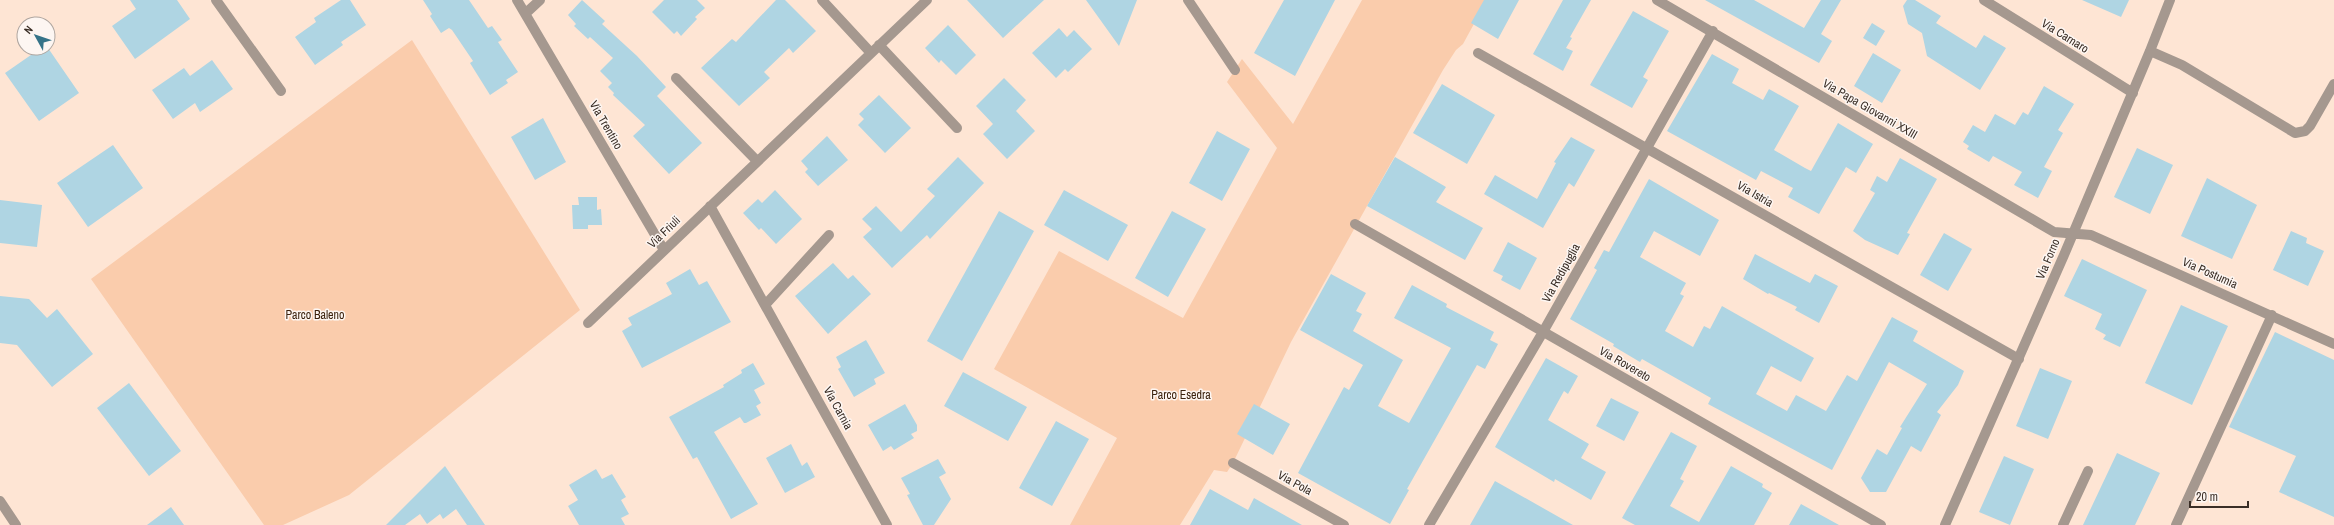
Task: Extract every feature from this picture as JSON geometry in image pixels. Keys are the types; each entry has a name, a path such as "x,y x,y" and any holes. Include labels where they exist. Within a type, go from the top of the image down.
{"street":[{"path":"216,0 281,91"},
{"name":"Via Trentino","path":"517,0 664,250"},
{"path":"526,13 540,0"},
{"path":"822,0 870,53"},
{"name":"Via Friuli","path":"588,323 927,0"},
{"path":"1188,0 1235,70"},
{"name":"Via Papa Giovanni XXIII","path":"1657,0 1713,31 2054,232 2073,234"},
{"name":"Via Carnaro","path":"1984,0 2133,93"},
{"name":"Via Forno","path":"1945,525 2073,234 2133,93 2170,0"},
{"name":"Via Redipuglia","path":"1429,525 1543,332 1713,31"},
{"path":"879,45 957,128"},
{"path":"2150,51 2182,64 2295,133 2305,131 2310,126 2334,84"},
{"name":"Via Istria","path":"1478,53 2019,359"},
{"path":"676,78 757,161"},
{"name":"Via Carnia","path":"710,206 766,304 887,525"},
{"name":"Via Rovereto","path":"1356,224 1881,525"},
{"name":"Via Postumia","path":"2073,234 2091,235 2334,344"},
{"path":"766,304 829,235"},
{"path":"2176,525 2272,315"},
{"name":"Via Pola","path":"1233,463 1344,525"},
{"path":"2063,525 2088,471"},
{"path":"0,501 16,525"}],"green space":[{"name":"Parco Esedra","path":"1362,0 1487,0 1463,44 1456,50 1443,70 1291,342 1233,463 1227,472 1214,470 1180,525 1070,525 1117,438 994,369 1059,251 1183,318 1277,148 1227,82 1242,59 1293,124"},
{"name":"Parco Baleno","path":"412,40 580,310 349,495 283,525 264,525 91,279"}],"building":[{"path":"130,0 177,0 190,19 135,59 112,26 136,9"},
{"path":"341,0 350,0 366,25 341,42 343,45 315,65 295,37 316,22 314,18"},
{"path":"423,0 469,0 488,28 492,26 502,40 498,42 518,72 506,80 508,83 490,95 470,63 473,61 452,30 449,28 441,33 430,16 432,14"},
{"path":"582,0 605,21 602,24 637,56 666,87 657,96 702,143 669,174 633,136 645,125 613,95 614,93 608,87 612,83 600,71 613,58 590,37 588,39 574,26 576,24 568,15"},
{"path":"664,0 697,0 705,8 695,17 697,19 681,36 677,31 674,34 652,12"},
{"path":"776,0 785,0 816,31 793,53 789,48 764,72 770,78 739,106 701,68 732,39 736,42"},
{"path":"967,0 1044,0 1003,38"},
{"path":"1086,0 1137,0 1119,46"},
{"path":"1284,0 1335,0 1295,76 1254,53"},
{"path":"1484,0 1519,0 1498,39 1471,23"},
{"path":"1563,0 1591,0 1570,37 1572,38 1566,48 1573,51 1563,71 1533,54"},
{"path":"1705,0 1754,0 1804,28 1821,0 1841,0 1821,34 1832,41 1819,63"},
{"path":"1907,0 1915,0 1941,16 1936,23 1976,48 1984,35 2006,48 1980,90 1927,56 1922,33 1908,24 1903,6"},
{"path":"2082,0 2129,0 2121,17"},
{"path":"1633,11 1669,31 1643,77 1648,80 1632,108 1590,85"},
{"path":"1872,23 1885,31 1876,46 1863,38"},
{"path":"948,25 976,55 956,75 941,60 939,63 925,48"},
{"path":"1059,28 1067,37 1074,30 1092,49 1068,72 1065,69 1056,78 1032,53"},
{"path":"1873,53 1901,70 1882,103 1854,86"},
{"path":"1712,54 1739,69 1732,83 1763,100 1769,89 1799,106 1774,150 1805,168 1811,171 1838,123 1873,144 1856,173 1846,167 1819,214 1788,197 1793,188 1761,171 1756,180 1667,131"},
{"path":"29,56 54,56 79,93 39,121 5,73"},
{"path":"212,60 233,89 200,112 195,103 173,119 152,90 184,68 190,76"},
{"path":"1004,78 1026,100 1016,111 1035,131 1007,159 983,134 993,124 976,106"},
{"path":"1442,84 1495,115 1467,164 1413,133"},
{"path":"2044,86 2074,104 2058,130 2063,133 2044,167 2052,171 2038,198 2014,185 2022,172 1993,156 1989,162 1967,149 1969,146 1963,142 1973,125 1985,132 1995,114 2015,125 2023,112 2028,115"},
{"path":"879,95 911,128 885,153 858,125 864,119 859,114"},
{"path":"543,118 566,162 535,180 511,137"},
{"path":"1217,131 1250,149 1222,201 1189,183"},
{"path":"827,136 848,160 818,186 805,172 808,169 801,161"},
{"path":"1571,137 1595,150 1574,187 1569,183 1543,228 1484,194 1495,175 1537,199 1556,163 1554,162"},
{"path":"113,145 143,188 88,227 57,183"},
{"path":"2137,148 2173,165 2150,214 2114,197"},
{"path":"958,157 984,183 930,239 927,235 892,268 863,237 872,229 862,219 876,206 901,232 935,196 927,189"},
{"path":"1395,157 1446,187 1436,202 1483,228 1465,260 1367,206"},
{"path":"1900,158 1937,179 1907,233 1910,234 1898,255 1865,240 1853,231 1875,193 1870,190 1877,176 1887,182"},
{"path":"2207,178 2257,205 2232,259 2181,236"},
{"path":"1649,179 1719,220 1700,256 1654,231 1640,257 1686,283 1680,294 1684,296 1665,331 1693,347 1704,326 1710,329 1722,306 1814,358 1801,382 1771,366 1756,394 1787,411 1796,395 1826,411 1847,375 1857,381 1892,317 1918,331 1913,341 1964,371 1958,385 1937,412 1941,415 1921,452 1911,446 1886,492 1870,492 1861,478 1877,449 1887,455 1902,428 1900,427 1927,384 1889,362 1832,470 1708,404 1711,398 1642,359 1640,362 1613,346 1614,344 1570,319 1597,270 1594,268 1604,250 1609,252"},
{"path":"775,190 802,219 776,244 761,228 759,230 743,213 758,199 762,203"},
{"path":"1064,190 1128,225 1108,261 1044,225"},
{"path":"578,197 597,197 597,210 601,209 602,225 588,225 588,229 573,229 572,205 579,205"},
{"path":"0,200 42,205 37,247 0,243"},
{"path":"999,211 1034,231 962,361 927,341"},
{"path":"1172,211 1206,229 1168,297 1135,278"},
{"path":"2291,231 2307,238 2306,243 2324,251 2308,286 2273,270"},
{"path":"1944,233 1972,249 1948,291 1920,275"},
{"path":"1508,242 1537,258 1520,290 1501,280 1503,276 1493,271"},
{"path":"1755,254 1810,283 1815,274 1838,286 1819,323 1795,310 1797,307 1769,293 1768,294 1743,279"},
{"path":"2082,259 2147,290 2120,347 2103,339 2106,335 2095,329 2102,314 2064,296"},
{"path":"833,263 848,279 853,275 871,294 828,334 795,296"},
{"path":"690,269 699,285 707,281 731,322 642,368 622,331 632,325 628,318 672,294 666,283"},
{"path":"1331,274 1366,293 1356,311 1362,314 1353,331 1403,360 1378,406 1409,423 1451,348 1394,318 1412,285 1447,304 1446,307 1494,332 1490,340 1498,344 1485,369 1477,365 1407,489 1409,490 1390,524 1298,473 1344,387 1349,390 1363,365 1300,330"},
{"path":"0,296 29,299 47,318 57,309 93,354 52,387 17,345 0,343"},
{"path":"2181,305 2228,326 2192,405 2145,383"},
{"path":"2275,332 2334,360 2334,517 2279,492 2296,456 2229,427"},
{"path":"866,340 885,373 874,379 876,384 854,397 838,369 841,367 836,357"},
{"path":"1546,358 1578,376 1568,394 1564,391 1548,420 1589,444 1581,458 1606,472 1591,500 1555,479 1554,482 1495,447"},
{"path":"753,363 765,384 754,390 761,403 756,406 761,415 746,423 744,423 740,417 714,432 758,504 731,519 697,457 693,459 669,417 724,387 723,385 742,373 741,370"},
{"path":"2040,368 2072,381 2048,439 2016,426"},
{"path":"963,372 1027,407 1008,441 944,406"},
{"path":"129,383 181,451 149,476 97,408"},
{"path":"1611,398 1639,412 1624,441 1596,426"},
{"path":"905,404 917,425 917,431 911,434 914,438 894,450 891,446 883,451 868,425"},
{"path":"1254,404 1290,424 1273,455 1237,434"},
{"path":"1056,421 1089,439 1052,506 1019,488"},
{"path":"1671,432 1697,446 1680,479 1684,481 1670,506 1699,522 1731,466 1763,484 1762,487 1772,493 1754,525 1635,525 1622,518"},
{"path":"791,444 802,466 807,462 815,477 785,493 766,458"},
{"path":"2117,453 2160,473 2135,525 2083,525"},
{"path":"2004,456 2034,469 2010,525 1979,512"},
{"path":"938,459 946,473 939,477 951,499 934,525 923,525 907,495 910,494 901,478"},
{"path":"445,466 485,525 467,525 456,509 443,519 440,514 427,524 420,514 405,525 386,525"},
{"path":"596,469 602,479 612,474 626,497 621,500 629,514 621,518 625,525 579,525 568,506 578,500 569,485"},
{"path":"1495,481 1573,525 1470,525"},
{"path":"1210,489 1248,510 1254,498 1302,525 1190,525"},
{"path":"1801,504 1839,525 1789,525"},
{"path":"171,507 184,525 147,525"}]}
